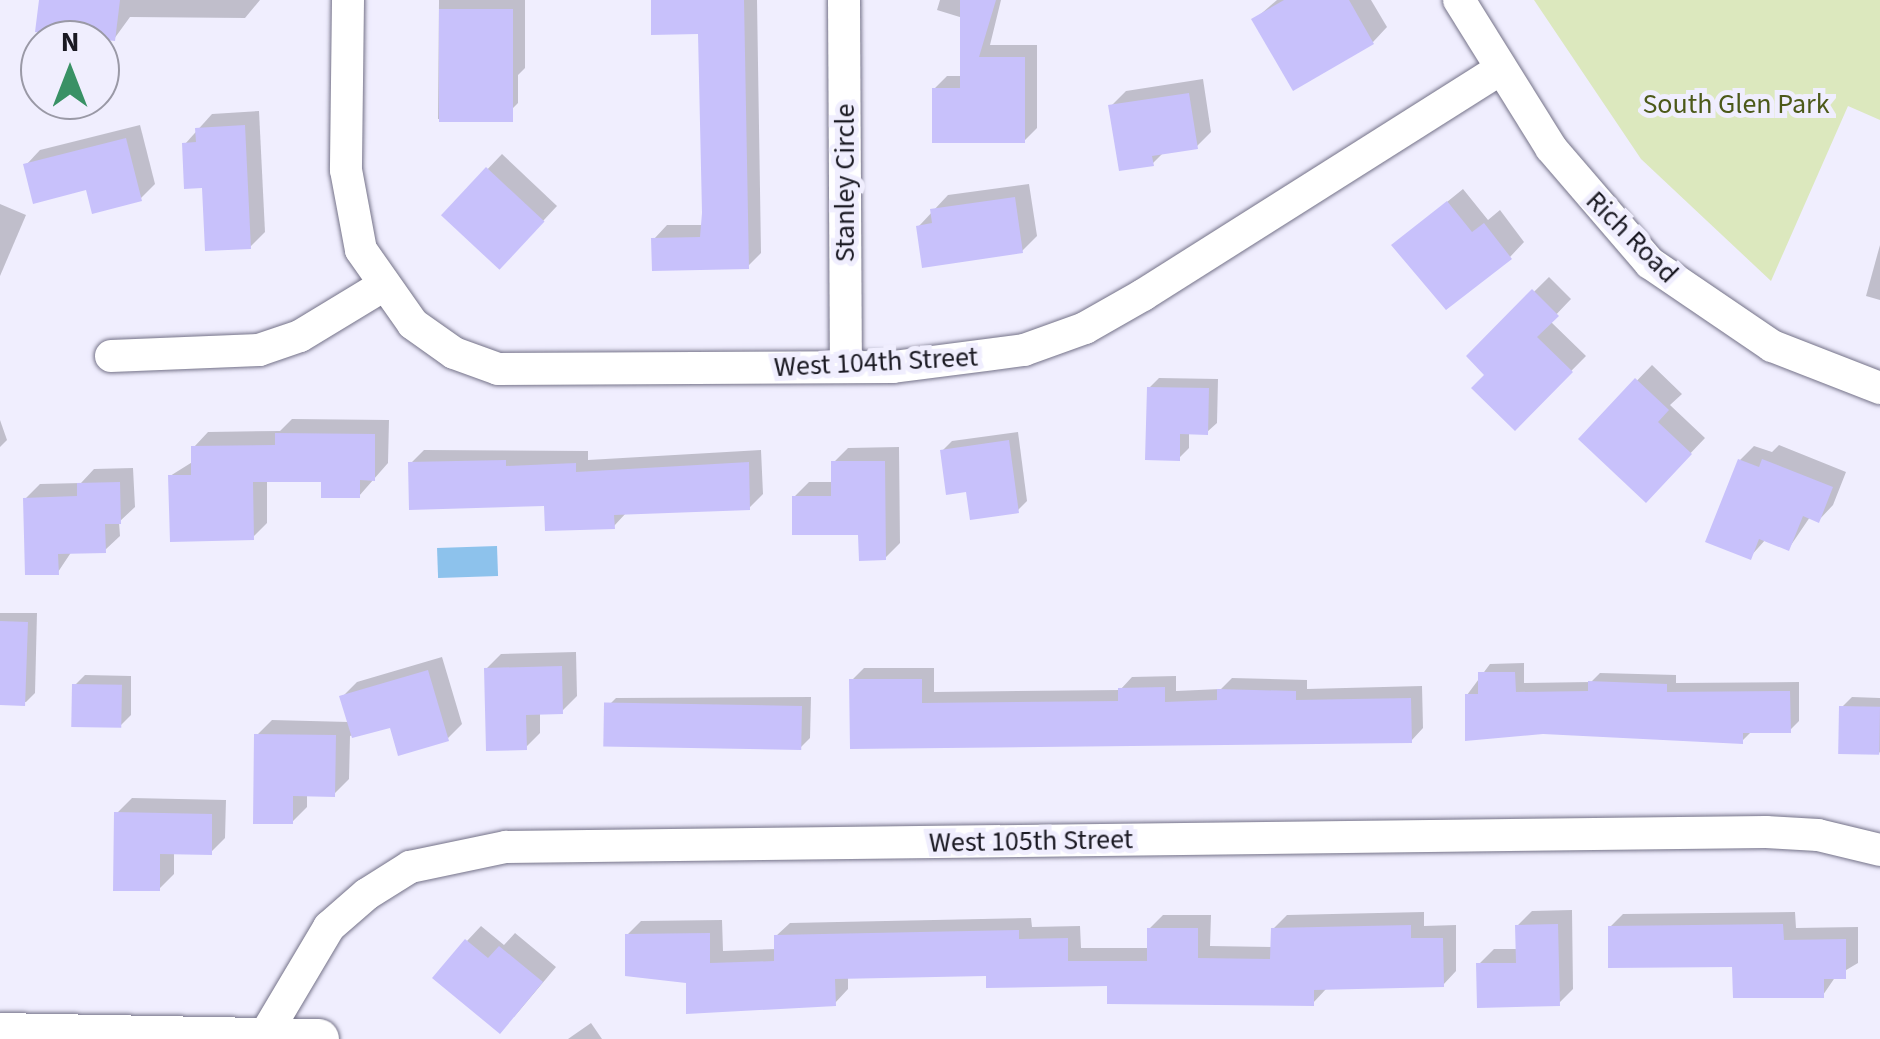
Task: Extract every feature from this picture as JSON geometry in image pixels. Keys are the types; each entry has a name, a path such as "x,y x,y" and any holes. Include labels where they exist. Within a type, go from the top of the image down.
{"street":[{"name":"West 104th Street","path":"348,0 349,212 381,287 413,324 454,352 498,368 846,367 960,363 1024,350 1085,328 1501,68"},
{"name":"Stanley Circle","path":"844,0 846,367"},
{"name":"Rich Road","path":"1459,0 1551,148 1650,262 1772,346 1880,388"},
{"path":"110,356 259,350 300,336 381,287"},
{"name":"West 105th Street","path":"264,1035 328,927 367,894 410,867 506,847 1766,832 1818,835 1880,850"},
{"path":"0,1033 319,1039"}],"green space":[{"name":"South Glen Park","path":"1534,0 1880,0 1880,120 1848,106 1771,281 1641,159"}],"water":[{"path":"497,546 498,576 438,578 437,548"}],"building":[{"path":"39,0 120,0 118,20 36,20"},
{"path":"651,0 744,0 749,269 652,271 651,238 700,237 702,213 698,34 651,35"},
{"path":"960,0 996,0 979,57 1025,57 1025,143 932,143 932,88 960,88"},
{"path":"1284,0 1349,0 1374,44 1293,91 1251,19"},
{"path":"439,9 513,9 513,122 439,122"},
{"path":"1189,93 1198,149 1152,156 1154,166 1119,171 1108,105"},
{"path":"245,125 251,249 205,251 202,188 184,189 182,143 196,142 195,128"},
{"path":"126,138 142,201 92,214 86,190 33,204 23,164"},
{"path":"486,167 545,222 499,270 441,215"},
{"path":"1015,197 1023,253 922,268 916,226 932,223 930,209"},
{"path":"1447,201 1472,232 1484,223 1512,259 1446,310 1391,245"},
{"path":"1532,289 1559,316 1537,337 1573,372 1515,431 1471,388 1484,375 1466,356"},
{"path":"1635,378 1669,410 1658,422 1692,454 1646,503 1578,439"},
{"path":"1147,387 1209,388 1208,435 1180,434 1180,461 1145,460"},
{"path":"275,433 375,434 375,481 360,480 360,498 321,498 321,482 253,482 254,540 170,542 168,475 191,475 191,446 275,445"},
{"path":"1009,440 1019,513 970,520 966,492 946,495 940,450"},
{"path":"1738,459 1759,467 1762,459 1833,487 1819,523 1803,516 1789,551 1759,539 1751,560 1705,542"},
{"path":"506,460 506,466 576,463 576,472 749,462 750,510 614,515 615,529 545,531 544,506 409,510 408,462"},
{"path":"831,461 885,461 886,560 859,561 858,535 792,535 792,496 831,496"},
{"path":"120,482 121,524 105,524 106,553 58,554 59,575 25,575 23,498 77,496 77,483"},
{"path":"0,621 28,622 25,706 0,705"},
{"path":"562,666 563,714 526,715 527,750 486,751 484,668"},
{"path":"428,670 449,741 398,756 390,728 352,738 339,696"},
{"path":"1478,672 1515,672 1516,692 1588,691 1588,681 1667,684 1667,692 1790,691 1791,733 1743,733 1743,744 1543,734 1465,741 1465,694 1478,694"},
{"path":"849,679 922,679 922,703 1118,701 1118,688 1165,687 1165,702 1217,700 1217,689 1296,691 1296,700 1411,698 1412,743 850,749"},
{"path":"72,684 122,685 121,728 71,727"},
{"path":"604,703 802,706 801,750 603,747"},
{"path":"1839,706 1880,707 1879,755 1838,754"},
{"path":"254,734 336,735 335,797 293,796 293,824 253,824"},
{"path":"114,812 212,814 212,855 160,854 160,891 113,891"},
{"path":"1558,924 1560,1006 1477,1008 1476,963 1516,963 1515,925"},
{"path":"1783,924 1784,940 1846,939 1846,979 1824,979 1824,998 1733,998 1732,967 1608,968 1608,926"},
{"path":"1411,925 1411,938 1443,938 1444,987 1314,990 1314,1006 1107,1004 1107,986 986,988 986,976 835,979 836,1006 686,1014 686,983 625,976 625,934 710,933 710,963 774,961 774,935 1019,930 1019,939 1068,938 1068,961 1147,961 1147,928 1198,928 1198,958 1270,959 1271,928"},
{"path":"465,939 488,958 499,946 543,982 500,1034 432,978"}]}
